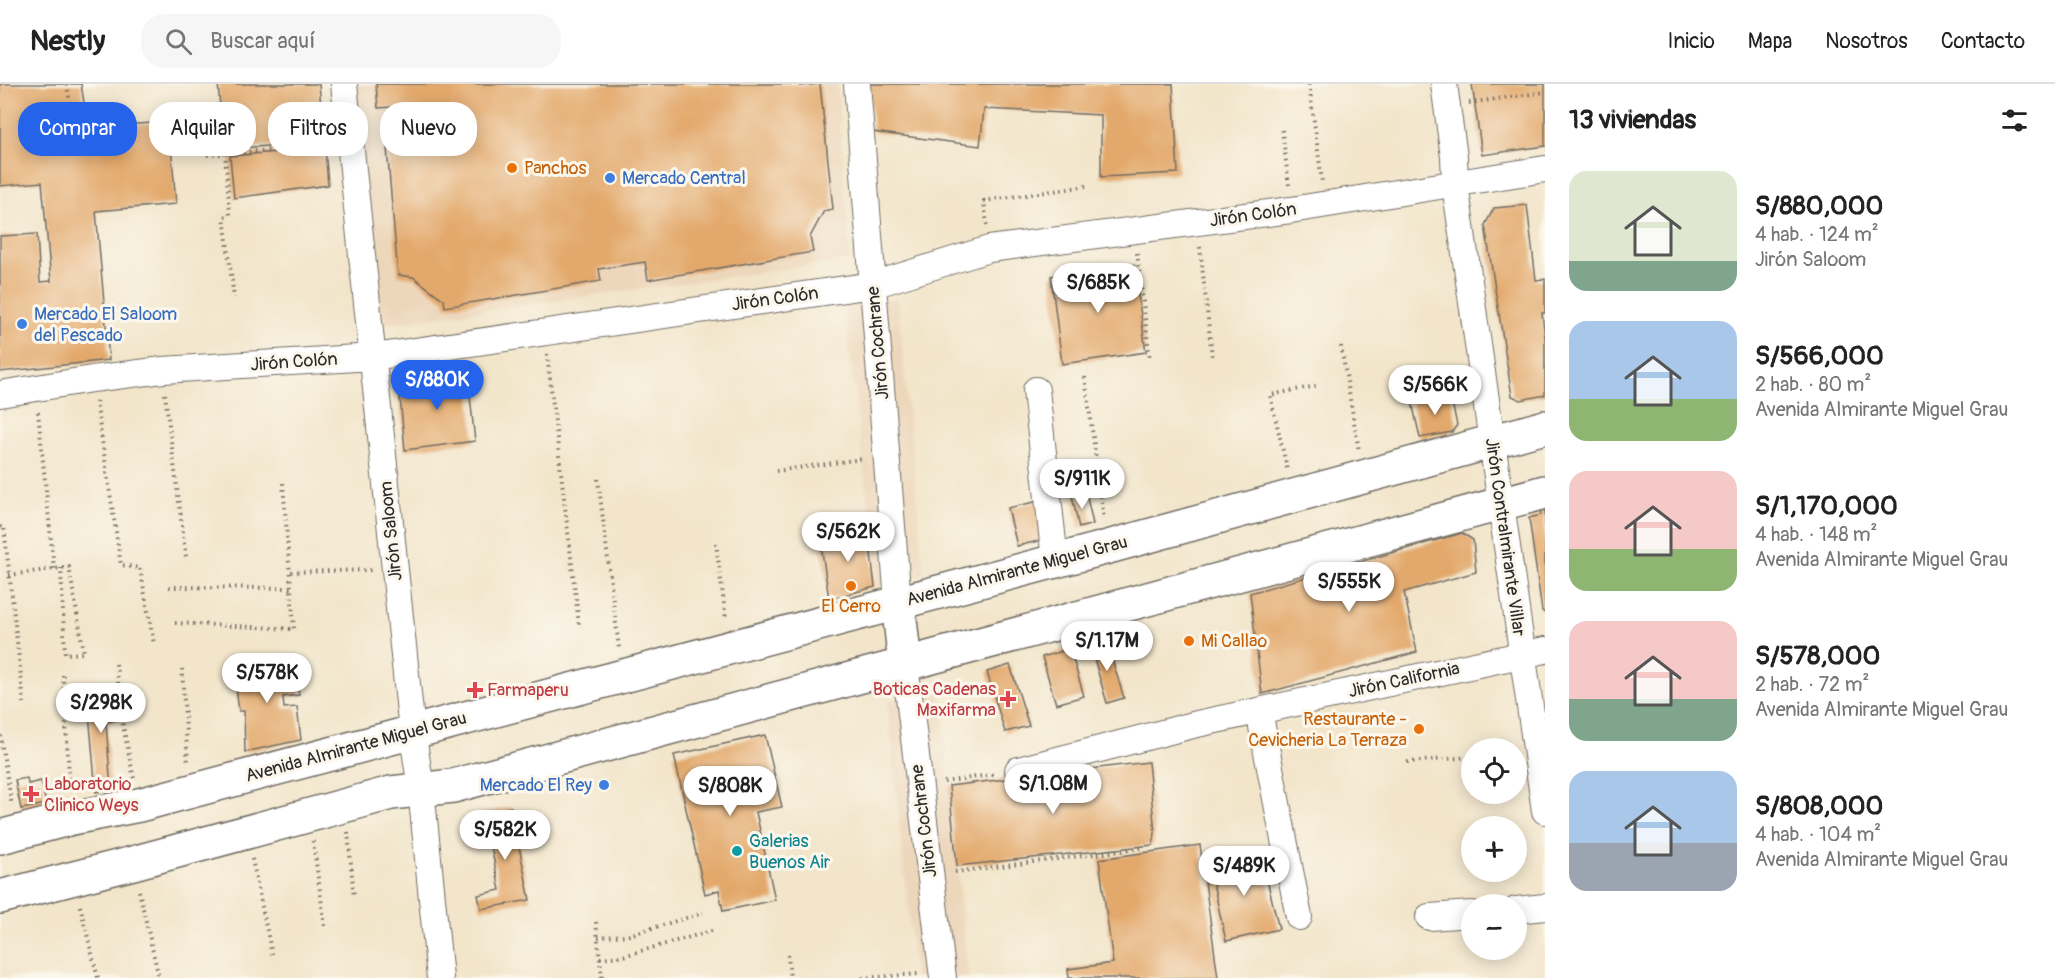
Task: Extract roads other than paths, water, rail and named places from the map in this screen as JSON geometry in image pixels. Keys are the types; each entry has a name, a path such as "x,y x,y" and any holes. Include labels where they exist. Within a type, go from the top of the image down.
{"main road":[{"name":"Avenida Almirante Miguel Grau","path":"8,835 190,791 623,677 1545,427"},
{"path":"0,897 392,793 453,786 1545,492"},
{"path":"898,602 905,664"}],"street":[{"name":"Jirón Saloom","path":"344,84 440,978"},
{"name":"Jirón Cochrane","path":"857,84 898,602"},
{"name":"Jirón Contralmirante Villar","path":"1446,95 1455,184 1501,504 1533,652 1545,811"},
{"name":"Jirón Colón","path":"0,394 163,370 373,357 544,333 873,285 989,249 1291,210 1545,169"},
{"path":"1036,390 1055,560"},
{"name":"Jirón California","path":"1018,770 1197,723 1533,652"},
{"name":"Jirón Cochrane","path":"905,664 942,975"},
{"path":"1259,711 1299,917"},
{"path":"1527,909 1545,907"},
{"path":"1429,917 1461,915"}],"place":[{"name":"Panchos","path":"512,168"},
{"name":"Mercado Central","path":"610,178"},
{"name":"Mercado El Saloom del Pescado","path":"22,324"},
{"name":"El Cerro","path":"851,586"},
{"name":"Mi Callao","path":"1189,641"},
{"name":"Farmaperu","path":"475,690"},
{"name":"Boticas Cadenas Maxifarma","path":"1008,699"},
{"name":"Restaurante - Cevicheria La Terraza","path":"1419,729"},
{"name":"Mercado El Rey","path":"604,785"},
{"name":"Laboratorio Clinico Weys","path":"31,794"},
{"name":"Galerias Buenos Air","path":"737,851"}]}
